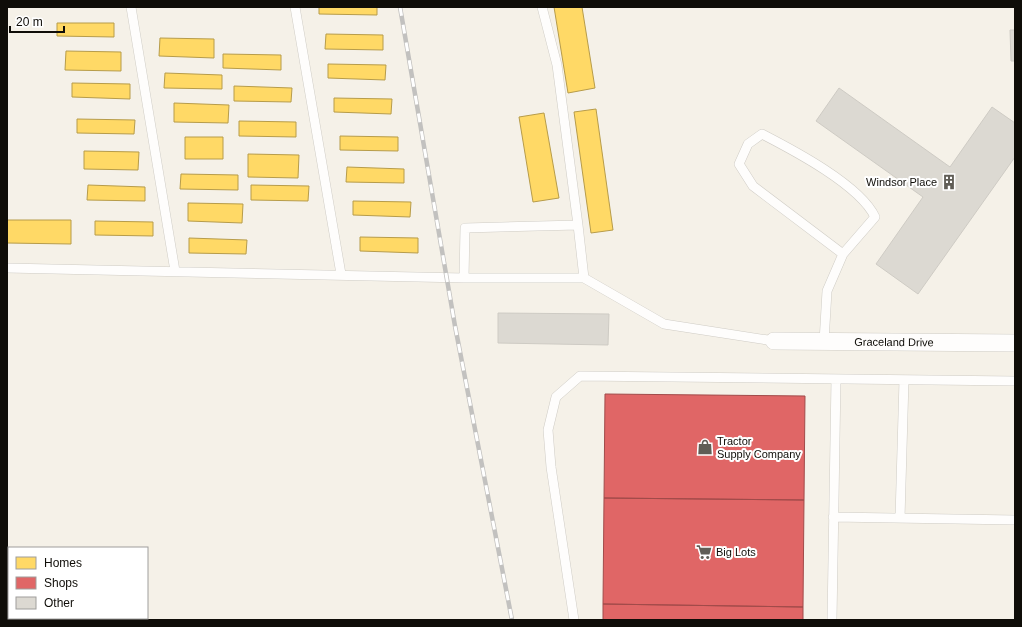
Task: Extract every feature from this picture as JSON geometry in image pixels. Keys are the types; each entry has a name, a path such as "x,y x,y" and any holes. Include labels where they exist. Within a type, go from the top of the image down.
{"street":[{"name":"Graceland Drive","path":"774,341 1015,343"}],"lane":[{"path":"130,7 175,271"},
{"path":"295,7 341,274"},
{"path":"542,7 557,65 584,278"},
{"path":"824,342 827,291 842,254 875,217 871,209 849,188 798,152 762,134 748,144 739,164 752,186 842,254"},
{"path":"464,278 465,228 578,225"},
{"path":"7,268 341,274 464,278 584,278 664,324 774,341"},
{"path":"574,620 551,467 548,430 556,397 580,376 1015,381"},
{"path":"832,620 836,379"},
{"path":"900,518 904,380"},
{"path":"833,517 1015,520"}],"building: Homes":[{"path":"319,7 377,7 377,15 319,14"},
{"path":"554,7 582,7 595,88 568,93"},
{"path":"57,23 114,23 114,37 57,36"},
{"path":"326,34 383,35 383,50 325,49"},
{"path":"160,38 214,39 214,58 159,56"},
{"path":"66,51 121,52 121,71 65,70"},
{"path":"223,54 281,55 281,70 223,68"},
{"path":"328,64 386,65 385,80 328,78"},
{"path":"165,73 222,75 222,89 164,88"},
{"path":"72,83 130,84 130,99 72,97"},
{"path":"234,86 292,88 291,102 234,101"},
{"path":"334,98 392,99 391,114 334,112"},
{"path":"174,103 229,105 228,123 174,122"},
{"path":"596,109 613,230 591,233 574,112"},
{"path":"544,113 559,198 533,202 519,117"},
{"path":"77,119 135,120 134,134 77,133"},
{"path":"239,121 296,122 296,137 239,136"},
{"path":"340,136 398,137 398,151 340,150"},
{"path":"185,137 223,137 223,159 185,159"},
{"path":"84,151 139,152 138,170 84,169"},
{"path":"248,154 299,155 298,178 248,177"},
{"path":"347,167 404,169 404,183 346,182"},
{"path":"181,174 238,175 238,190 180,189"},
{"path":"88,185 145,187 145,201 87,200"},
{"path":"251,185 309,186 308,201 251,200"},
{"path":"353,201 411,202 410,217 353,215"},
{"path":"188,203 243,204 242,223 188,221"},
{"path":"7,220 71,220 71,244 7,243"},
{"path":"95,221 153,222 153,236 95,235"},
{"path":"360,237 418,238 418,253 360,251"},
{"path":"189,238 247,240 246,254 189,253"}],"building: Shops":[{"name":"Tractor Supply Company","path":"605,394 805,396 804,500 604,498"},
{"name":"Big Lots","path":"604,498 804,500 803,607 603,604"},
{"path":"603,604 803,607 803,620 603,620"}],"building: Other":[{"path":"1010,30 1015,30 1015,61 1011,61"},
{"name":"Windsor Place","path":"839,88 950,167 992,107 1015,123 1015,157 918,294 876,264 923,197 816,121"},
{"path":"498,313 609,314 608,345 498,343"}],"railway":[{"path":"400,7 455,326 512,620"}],"place":[{"name":"Windsor Place","path":"949,182"},
{"name":"Tractor Supply Company","path":"705,447"},
{"name":"Big Lots","path":"704,552"}]}
